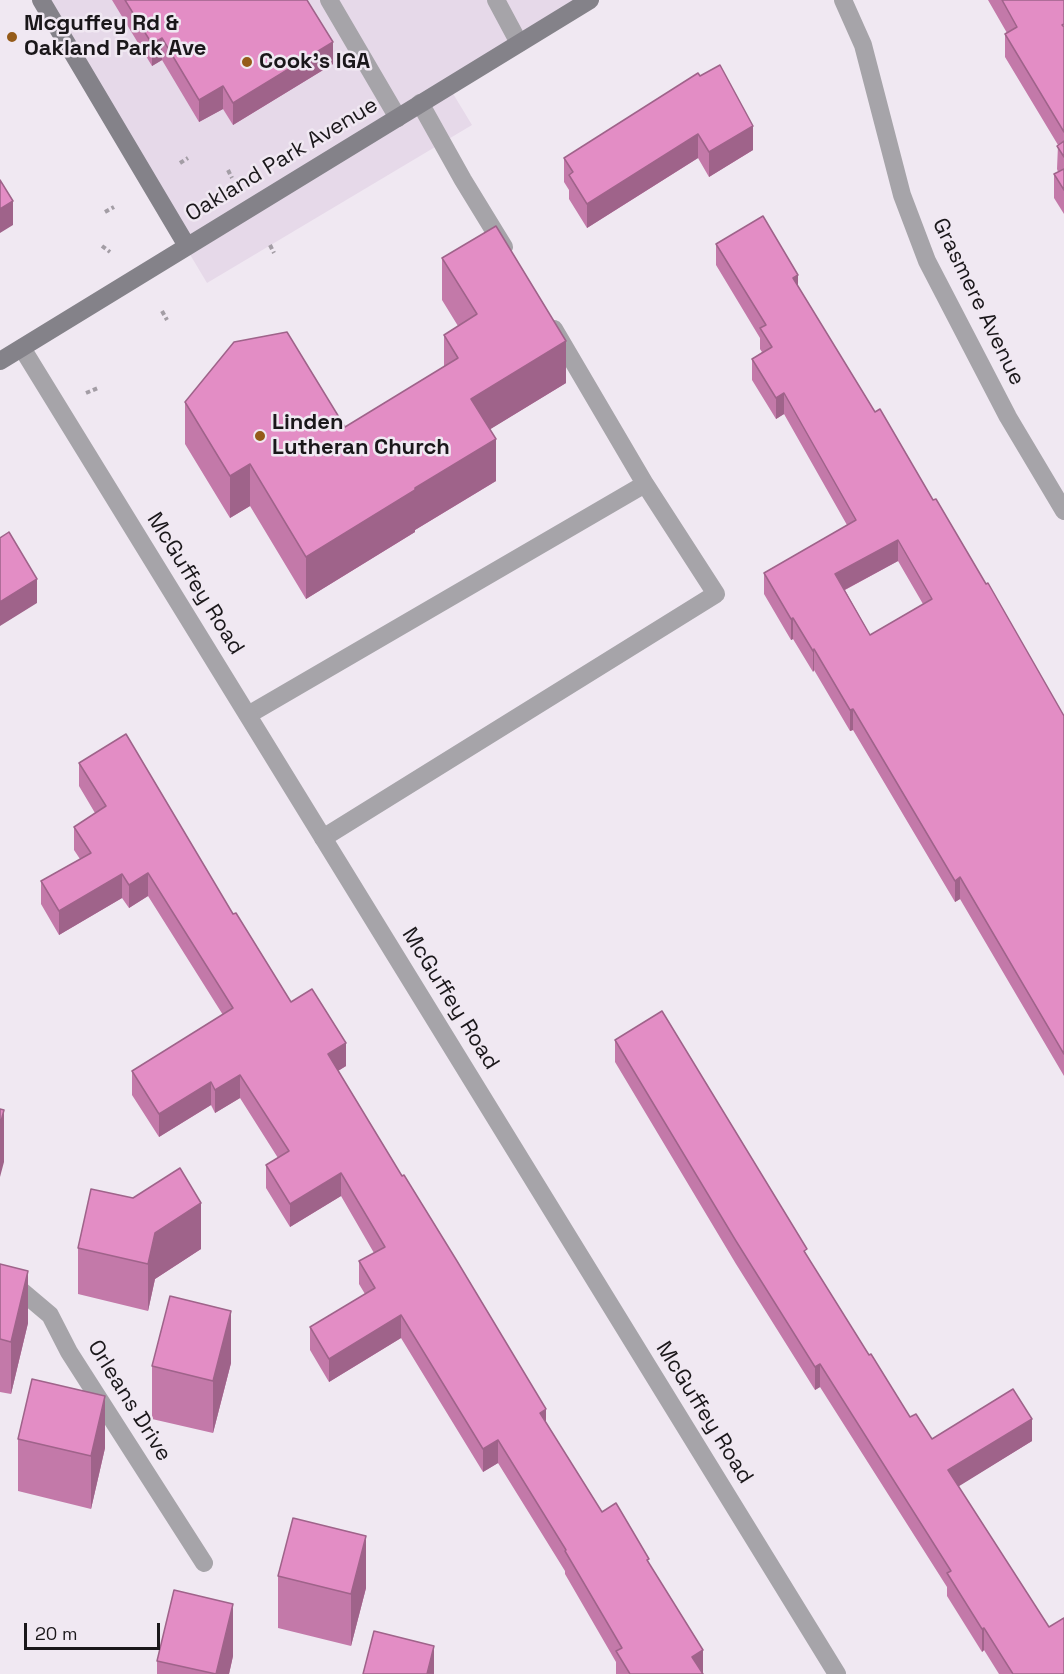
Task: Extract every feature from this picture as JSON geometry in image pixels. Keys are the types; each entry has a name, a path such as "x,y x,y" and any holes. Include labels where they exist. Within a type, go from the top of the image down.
{"main road":[{"path":"41,0 187,246"},
{"name":"Oakland Park Avenue","path":"0,362 590,0"}],"street":[{"path":"329,0 398,118"},
{"path":"496,0 519,43"},
{"name":"Grasmere Avenue","path":"843,0 863,45 902,195 927,261 1008,417 1064,511"},
{"path":"420,104 512,261"},
{"path":"323,838 716,594 645,484 543,311"},
{"name":"McGuffey Road","path":"22,348 837,1674"},
{"path":"248,715 645,484"},
{"name":"Orleans Drive","path":"0,1281 18,1288 50,1315 69,1352 204,1563"}],"path":[{"path":"180,163 188,158"},
{"path":"228,170 232,178"},
{"path":"105,212 114,207"},
{"path":"270,245 274,253"},
{"path":"102,246 110,252"},
{"path":"162,311 167,320"}],"shaded area":[{"path":"38,0 593,0 449,87 472,125 207,283"}],"building":[{"name":"Cook's IGA","path":"125,0 307,0 333,42 233,103 223,86 199,100 162,38 152,44"},
{"path":"1002,0 1064,0 1064,24 1062,25 1064,27 1064,132 1005,34 1017,27"},
{"path":"720,65 753,126 709,152 698,134 587,204 569,175 573,172 564,158 698,73 700,76"},
{"path":"1064,141 1064,157 1057,146"},
{"path":"1064,169 1064,190 1054,174"},
{"path":"0,180 13,201 0,209"},
{"path":"763,216 798,275 793,278 875,412 880,409 933,500 936,499 986,584 988,583 1064,716 1064,1054 960,877 955,881 853,709 850,710 814,649 813,651 793,618 791,619 764,573 856,520 784,393 776,398 752,359 772,347 760,328 766,325 716,244","holes":["898,540 932,599 870,635 835,574"]},
{"name":"Linden Lutheran Church","path":"496,226 566,341 471,399 496,439 306,557 250,464 230,476 185,402 234,342 287,332 345,427 458,358 444,335 477,314 442,258"},
{"path":"9,532 37,579 0,602 0,538"},
{"path":"126,734 233,914 236,913 291,1002 312,989 346,1043 328,1054 546,1409 540,1413 602,1512 616,1503 649,1559 647,1560 703,1650 692,1657 703,1674 630,1674 616,1651 622,1648 566,1550 498,1440 483,1449 401,1315 329,1359 310,1327 375,1288 359,1261 385,1247 341,1173 290,1204 266,1165 289,1151 240,1075 215,1090 211,1082 159,1114 132,1071 233,1008 148,873 129,885 122,874 59,911 41,881 91,853 74,827 106,806 79,763"},
{"path":"662,1011 807,1249 804,1251 910,1417 916,1414 932,1439 1013,1389 1032,1419 948,1470 1049,1627 1064,1618 1064,1674 1013,1674 947,1573 951,1571 820,1364 815,1367 736,1241 615,1040"},
{"path":"0,1109 4,1110 0,1125"},
{"path":"180,1168 201,1203 155,1233 148,1264 78,1248 91,1189 133,1198"},
{"path":"0,1264 28,1271 11,1342 0,1339"},
{"path":"170,1296 231,1311 213,1381 152,1366"},
{"path":"32,1379 105,1396 91,1456 18,1439"},
{"path":"293,1518 366,1536 351,1594 278,1576"},
{"path":"174,1590 233,1604 216,1674 157,1661"},
{"path":"374,1631 434,1646 427,1674 363,1674"}],"place":[{"name":"Mcguffey Rd & Oakland Park Ave","path":"12,37"},
{"name":"Cook's IGA","path":"247,62"},
{"name":"Linden Lutheran Church","path":"260,436"}]}
